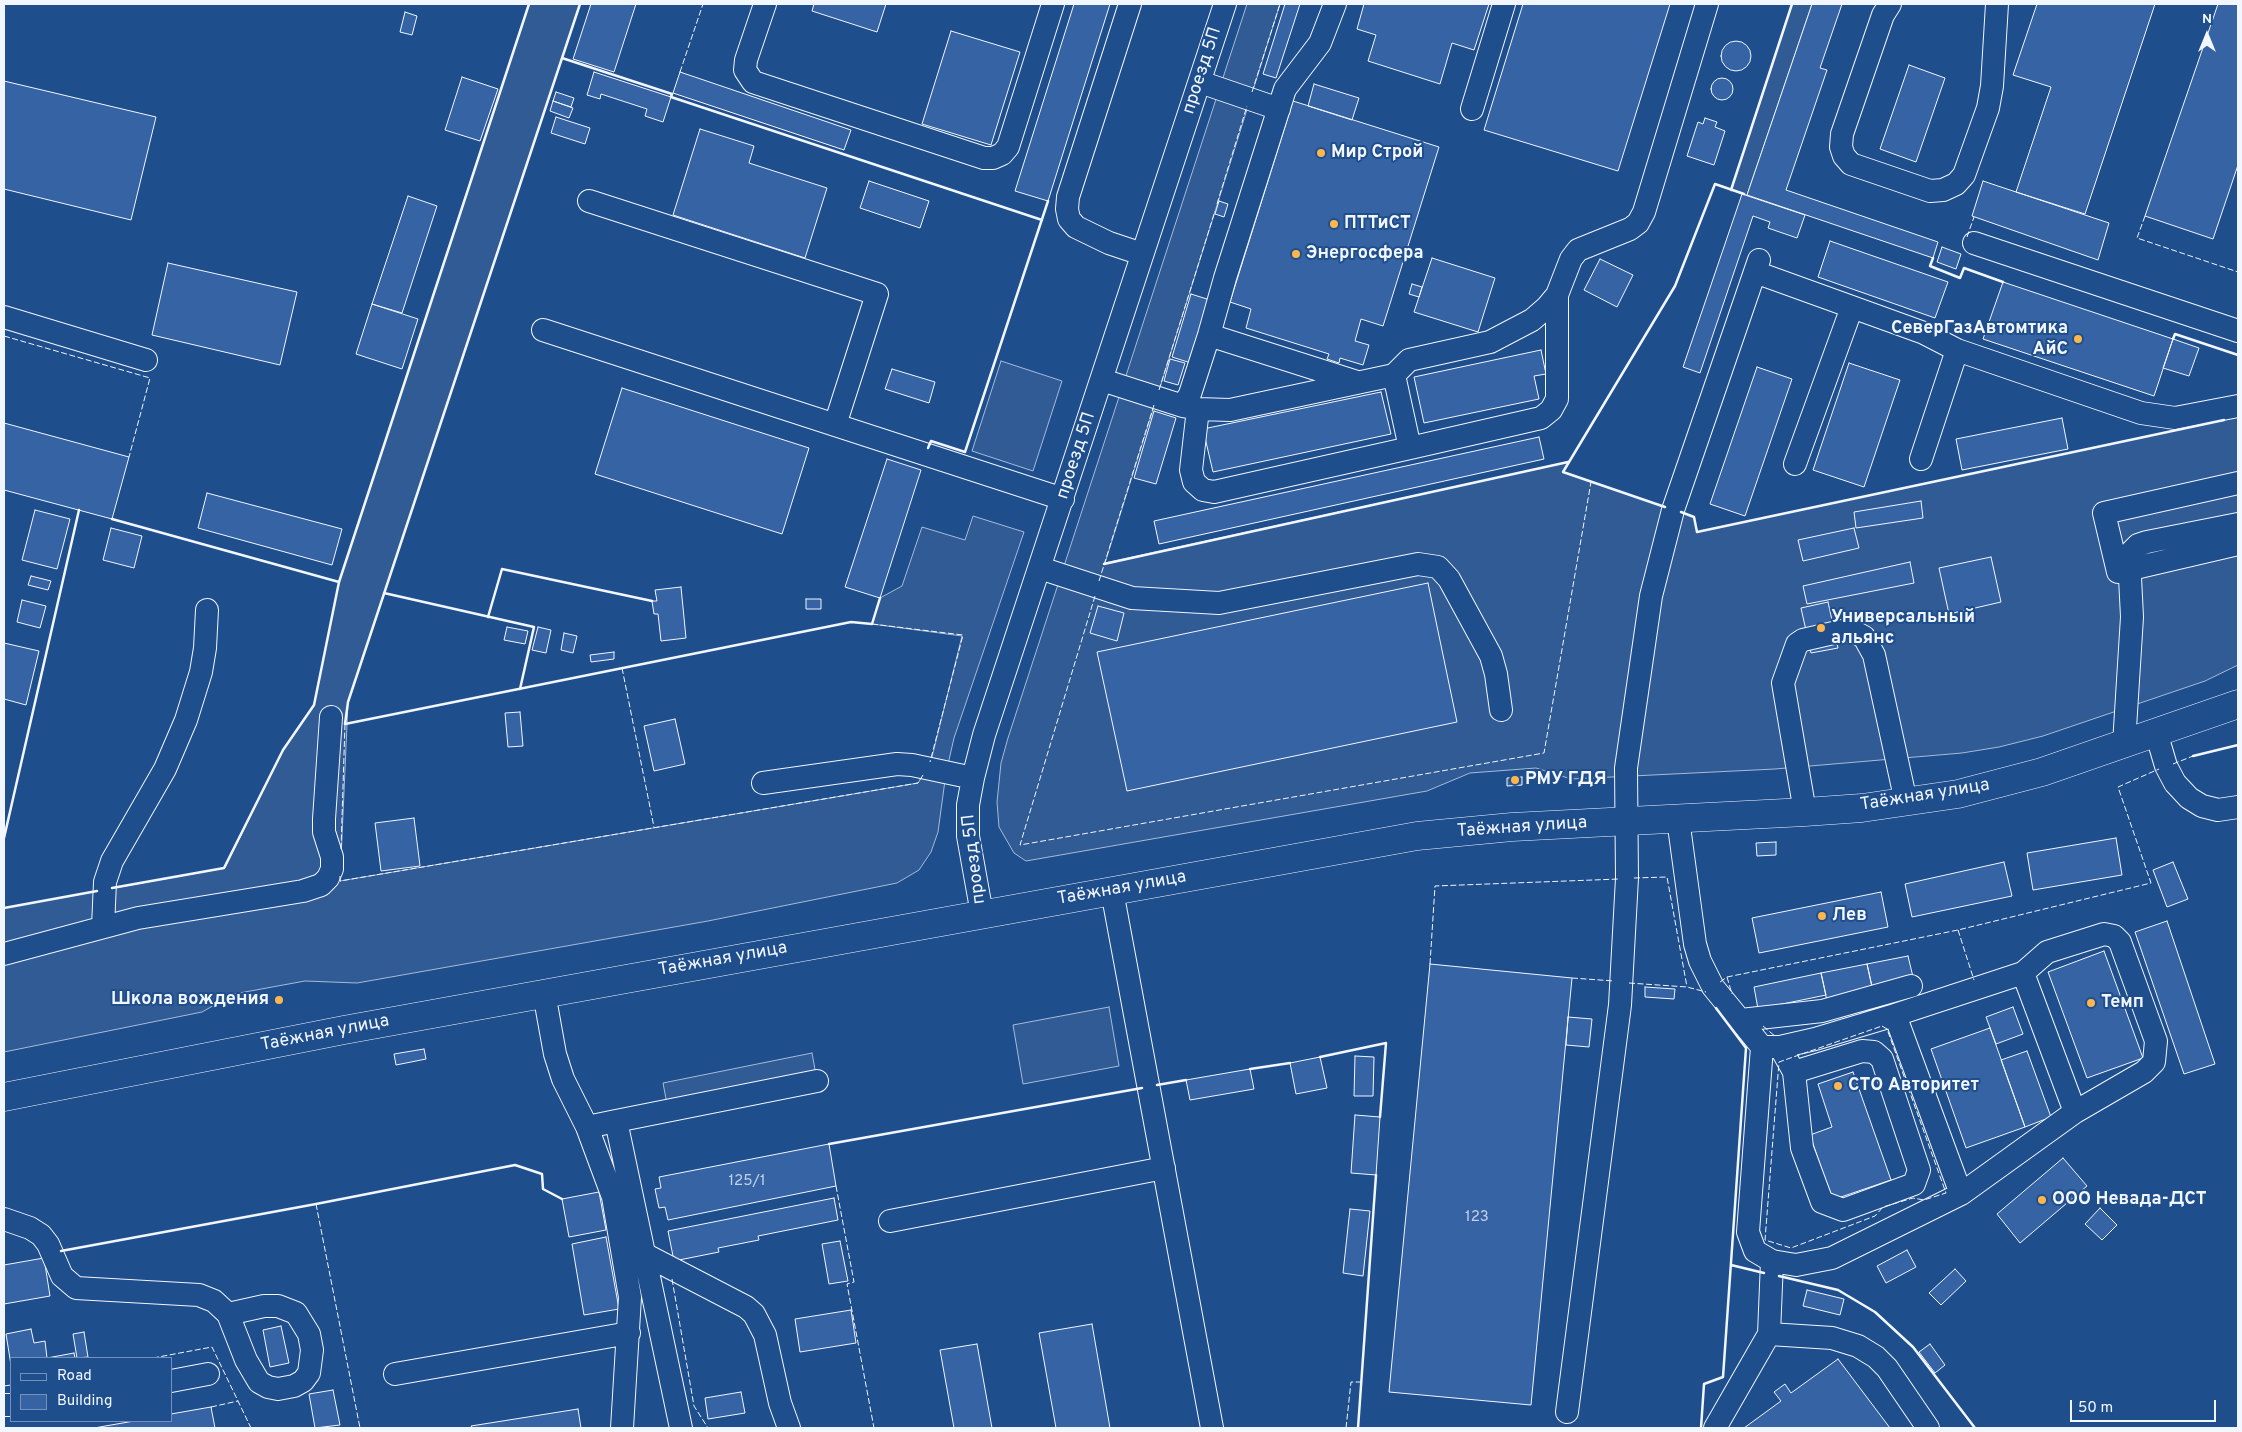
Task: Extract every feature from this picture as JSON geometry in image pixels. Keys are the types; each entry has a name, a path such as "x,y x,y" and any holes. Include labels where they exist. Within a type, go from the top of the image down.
{"highway":[{"name":"Таёжная улица","path":"4,1097 544,993 1417,836 1502,828 1805,812 1906,802 1958,794 1998,784 2124,744 2238,704"}],"street":[{"path":"765,4 746,60 745,70 753,82 984,158 993,158 1002,154 1008,147 1053,4"},
{"path":"1130,4 1068,198 1067,209 1069,219 1076,227 1109,243 1142,254"},
{"name":"проезд 5П","path":"982,914 968,836 968,805 972,778 984,735 1225,4"},
{"path":"1335,4 1320,43 1285,89 1190,394 1191,470 1194,482 1203,490 1214,492 1541,418 1551,410 1557,399 1557,295"},
{"path":"1472,109 1504,4"},
{"path":"1102,380 1191,408 1230,410 1394,375 1409,360 1490,342 1532,320 1557,295 1571,259 1578,250 1630,229 1638,223 1644,212 1707,4"},
{"path":"1890,4 1883,15 1842,134 1841,146 1844,156 1851,164 1930,191 1943,190 1956,184 1964,175 1988,108 1992,86 1997,4"},
{"path":"1200,82 1279,109"},
{"path":"589,201 877,294 835,426"},
{"path":"1974,243 2238,331"},
{"path":"1567,1412 1620,1005 1628,821 1627,757 1651,596 1673,510 1757,266 1852,307 1924,333 1957,350 2150,415 2175,418 2238,406"},
{"path":"1795,464 1852,307"},
{"path":"4,318 146,360"},
{"path":"1532,320 1558,348"},
{"path":"544,330 1063,499"},
{"path":"1209,335 1358,382"},
{"path":"1921,459 1957,350"},
{"path":"1394,375 1410,448"},
{"path":"2238,483 2104,513 2118,572 2238,544"},
{"path":"2124,744 2132,617 2128,558 2138,545 2238,524"},
{"path":"1040,568 1132,598 1219,603 1418,564 1438,567 1449,579 1491,656 1501,710"},
{"path":"103,927 105,882 112,861 166,769 186,720 201,672 205,648 207,610"},
{"path":"1805,812 1783,683 1796,644 1804,640 1842,631 1852,631 1864,637 1874,655 1906,802"},
{"path":"4,954 138,918 303,891 321,885 328,878 332,869 332,856 324,832 331,717"},
{"path":"2156,732 2166,766 2176,783 2189,798 2202,806 2218,810 2238,808"},
{"path":"763,783 897,764 912,765 972,778"},
{"path":"1678,819 1695,944 1700,961 1713,987 1741,1020 1771,1047 1794,1072 1802,1148 1822,1202 1843,1210 1914,1184 1919,1170 1882,1059 1874,1052 1862,1051 1794,1072"},
{"path":"1112,890 1212,1428"},
{"path":"2104,934 2114,936 2120,942 2156,1041 2154,1062 2144,1072 2075,1112 1961,1194 1832,1258 1796,1265 1772,1261 1756,1251 1748,1232 1771,1047 1895,1015 2023,973 2047,952 2104,934"},
{"path":"2023,973 2075,1112"},
{"path":"1741,1020 1815,1012 1911,986"},
{"path":"544,993 555,1054 563,1079 586,1127 613,1197 630,1297 622,1428"},
{"path":"1895,1015 1961,1194"},
{"path":"586,1127 817,1081"},
{"path":"616,1121 680,1428"},
{"path":"586,1127 627,1173"},
{"path":"890,1221 1164,1168"},
{"path":"4,1219 30,1228 41,1235 48,1244 62,1276 76,1288 199,1295 214,1301 228,1314"},
{"path":"644,1254 746,1307 754,1314 765,1335 780,1403 789,1428"},
{"path":"1715,1428 1769,1334 1772,1261"},
{"path":"395,1374 629,1333"},
{"path":"1769,1334 1832,1338 1858,1346 1876,1356 1909,1399 1928,1428"},
{"path":"172,1381 208,1374"}],"shaded area":[{"path":"529,4 580,4 348,702 340,881 918,783 931,761 962,636 872,624 880,598 902,586 922,527 965,540 973,516 1024,532 954,738 946,773 938,832 931,852 919,870 897,883 708,921 357,983 305,981 234,994 202,1012 4,1052 4,908 225,868 283,750 314,705 339,582"},
{"path":"1247,4 1280,4 1105,563 1568,462 1563,472 1694,517 1697,532 2238,417 2238,665 2205,681 2043,736 1999,747 1962,753 1775,769 1571,779 1536,768 1470,773 1427,791 1026,861 1014,853 999,827 997,802 1001,763"},
{"path":"1792,4 1812,4 1747,195 1731,190"},
{"path":"1001,361 1062,381 1033,471 972,451"},
{"path":"1109,1007 1119,1066 1023,1084 1013,1025"},
{"path":"812,1053 816,1075 667,1104 663,1083"}],"building":[{"path":"591,4 636,4 614,72 573,59"},
{"path":"814,4 886,4 877,32 812,11"},
{"path":"1074,4 1110,4 1048,201 1015,191"},
{"path":"1285,4 1300,4 1276,78 1263,74"},
{"path":"1364,4 1489,4 1474,50 1452,43 1440,84 1368,61 1376,35 1357,29"},
{"path":"1523,4 1670,4 1618,171 1484,130"},
{"path":"1812,4 1842,4 1820,68 1827,70 1786,190 1938,242 1933,258 1747,195"},
{"path":"2037,4 2155,4 2085,214 2016,192 2051,87 2013,75"},
{"path":"2218,4 2238,4 2238,165 2213,239 2145,216"},
{"path":"405,12 417,16 412,35 400,32"},
{"path":"951,31 1020,52 991,145 922,124"},
{"path":"1736,41 1742,42 1750,50 1750,62 1742,70 1736,71 1730,70 1722,62 1721,56 1722,50 1730,42"},
{"path":"1909,65 1945,78 1916,162 1880,149"},
{"path":"594,72 671,97 663,122 645,116 647,109 601,94 600,99 587,95"},
{"path":"680,72 851,130 844,150 673,93"},
{"path":"462,77 498,89 480,141 445,130"},
{"path":"1722,78 1732,85 1733,89 1726,99 1722,100 1712,93 1711,89 1718,79"},
{"path":"4,81 156,117 131,220 4,189"},
{"path":"1314,84 1359,98 1352,120 1308,106"},
{"path":"556,92 574,98 571,107 553,101"},
{"path":"553,101 573,108 569,118 550,111"},
{"name":"ПТТиСТ","path":"1293,101 1439,147 1383,326 1361,319 1355,341 1369,345 1363,365 1340,358 1339,363 1327,359 1329,354 1246,328 1251,309 1230,302"},
{"path":"556,117 590,128 585,144 551,133"},
{"path":"1705,118 1717,122 1715,127 1725,131 1714,165 1687,156 1698,122 1703,124"},
{"path":"700,129 754,146 749,163 827,188 805,258 673,215"},
{"path":"869,181 929,201 920,228 860,208"},
{"path":"1983,181 2109,223 2098,260 1972,216"},
{"path":"1742,194 1805,215 1797,238 1768,228 1770,222 1753,216 1700,373 1683,367"},
{"path":"408,196 437,206 402,313 372,304"},
{"path":"1219,201 1228,204 1224,217 1215,214"},
{"path":"1830,241 1948,282 1935,318 1818,277"},
{"path":"1942,247 1961,254 1956,269 1937,262"},
{"path":"1432,258 1495,278 1478,332 1414,312"},
{"path":"1600,259 1633,275 1617,307 1584,290"},
{"path":"168,263 297,292 280,365 152,335"},
{"name":"СеверГазАвтомтика АйС","path":"2003,282 2173,339 2154,396 1983,339"},
{"path":"1412,284 1422,287 1419,297 1409,294"},
{"path":"1191,294 1210,300 1191,363 1172,357"},
{"path":"372,304 418,319 402,369 356,354"},
{"path":"2173,339 2199,348 2189,376 2163,368"},
{"path":"1541,350 1546,374 1534,376 1539,399 1424,423 1414,377"},
{"path":"1170,359 1185,363 1178,385 1164,381"},
{"path":"1849,363 1900,380 1864,487 1813,470"},
{"path":"1757,367 1792,379 1745,516 1710,504"},
{"path":"892,369 935,382 929,403 885,389"},
{"path":"622,388 809,448 782,534 595,474"},
{"path":"1381,392 1391,434 1213,472 1203,429"},
{"path":"1154,411 1176,418 1156,484 1134,478"},
{"path":"2062,418 2068,449 1962,470 1956,439"},
{"path":"4,423 129,457 112,519 4,490"},
{"path":"1539,437 1544,459 1159,544 1154,521"},
{"path":"887,459 921,470 880,598 845,587"},
{"path":"207,493 342,529 332,565 198,528"},
{"path":"1921,501 1923,518 1856,528 1854,512"},
{"path":"35,510 70,519 57,569 22,560"},
{"path":"111,528 142,536 134,568 103,560"},
{"path":"1854,528 1859,548 1803,561 1798,540"},
{"path":"1991,557 2001,602 1949,614 1939,568"},
{"path":"1910,562 1914,583 1807,604 1803,586"},
{"path":"31,576 51,581 48,590 28,585"},
{"path":"1428,583 1457,722 1127,791 1097,652"},
{"path":"681,587 686,638 661,641 658,614 654,614 652,601 657,601 655,590"},
{"path":"806,599 821,599 821,609 806,609"},
{"path":"22,600 46,606 40,628 17,622"},
{"path":"1828,602 1838,648 1811,653 1801,608"},
{"path":"1098,606 1124,613 1117,641 1090,633"},
{"path":"507,627 528,631 525,644 504,640"},
{"path":"538,627 551,630 546,653 532,650"},
{"path":"564,633 577,636 573,653 561,650"},
{"path":"4,643 39,651 26,705 4,699"},
{"path":"614,652 614,659 591,662 590,655"},
{"path":"520,712 523,746 508,747 505,713"},
{"path":"675,719 685,764 654,771 644,726"},
{"path":"1522,777 1522,785 1507,786 1507,778"},
{"path":"414,818 420,866 381,871 375,823"},
{"path":"2116,838 2122,875 2033,890 2027,853"},
{"path":"1776,842 1776,855 1757,856 1756,843"},
{"path":"2004,862 2012,896 1912,917 1905,884"},
{"path":"2173,862 2188,899 2167,907 2153,870"},
{"path":"1881,892 1888,927 1759,953 1752,918"},
{"path":"2167,921 2215,1064 2184,1074 2135,932"},
{"name":"Темп","path":"2104,951 2143,1058 2087,1078 2048,972"},
{"path":"1908,956 1913,977 1872,986 1867,964"},
{"path":"1430,964 1572,978 1531,1405 1389,1392"},
{"path":"1867,964 1873,992 1827,1001 1821,973"},
{"path":"1821,973 1826,995 1758,1009 1754,987"},
{"path":"1645,987 1675,989 1674,999 1645,997"},
{"path":"2013,1007 2023,1034 1996,1044 1986,1017"},
{"path":"1568,1017 1592,1019 1589,1047 1566,1045"},
{"path":"1990,1028 2025,1127 1966,1148 1931,1049"},
{"path":"424,1049 426,1059 396,1065 394,1054"},
{"path":"2027,1051 2051,1117 2025,1127 2001,1060"},
{"path":"1355,1056 1374,1057 1373,1096 1354,1096"},
{"path":"1320,1057 1327,1088 1296,1094 1290,1063"},
{"path":"1250,1069 1254,1089 1190,1100 1186,1080"},
{"path":"1853,1072 1891,1180 1832,1200 1810,1135 1832,1127 1818,1084"},
{"path":"1355,1115 1380,1117 1376,1175 1351,1173"},
{"path":"829,1144 836,1186 668,1220 665,1207 659,1208 655,1189 661,1188 659,1177"},
{"name":"ООО Невада-ДСТ","path":"2063,1158 2087,1186 2020,1243 1997,1214"},
{"path":"599,1192 606,1230 569,1237 562,1199"},
{"path":"834,1198 838,1220 758,1236 759,1240 718,1248 719,1252 674,1261 668,1231"},
{"path":"2100,1208 2117,1225 2102,1240 2085,1224"},
{"path":"1350,1209 1370,1211 1363,1276 1343,1273"},
{"path":"606,1237 619,1309 584,1315 572,1244"},
{"path":"840,1241 848,1281 829,1284 822,1244"},
{"path":"1907,1250 1916,1267 1886,1283 1877,1266"},
{"path":"44,1258 50,1296 4,1304 4,1265"},
{"path":"1955,1269 1966,1281 1941,1305 1929,1293"},
{"path":"1807,1290 1844,1299 1840,1315 1803,1306"},
{"path":"851,1310 856,1343 800,1352 795,1319"},
{"path":"1092,1324 1110,1428 1056,1428 1039,1333"},
{"path":"281,1326 289,1363 270,1367 263,1330"},
{"path":"31,1329 34,1343 45,1341 47,1357 10,1357 10,1359 6,1334"},
{"path":"84,1332 88,1357 77,1357 73,1334"},
{"path":"977,1344 992,1428 954,1428 940,1350"},
{"path":"1930,1344 1945,1365 1935,1373 1919,1352"},
{"path":"74,1353 75,1357 52,1357"},
{"path":"1838,1359 1890,1428 1744,1428 1781,1401 1774,1392 1785,1384 1791,1393"},
{"path":"333,1390 340,1425 315,1428 309,1394"},
{"path":"741,1392 745,1413 708,1419 705,1398"},
{"path":"211,1407 215,1428 94,1428 128,1422 172,1422 172,1414"},
{"path":"578,1409 581,1428 472,1428 471,1426"}],"fence":[{"path":"680,72 703,4"},
{"path":"1252,92 1280,4"},
{"path":"1217,204 1247,106"},
{"path":"1159,390 1215,211"},
{"path":"2145,216 2137,238 2238,272"},
{"path":"1967,237 1974,217"},
{"path":"4,336 150,378 129,457"},
{"path":"1099,581 1154,405"},
{"path":"1095,596 1020,845 1544,753 1591,482"},
{"path":"872,624 963,635 930,762"},
{"path":"622,668 654,827"},
{"path":"341,849 345,724"},
{"path":"2173,764 2193,756"},
{"path":"1720,982 1727,977 1958,930 2151,883 2118,787 2159,769"},
{"path":"340,876 340,881 918,783 923,775"},
{"path":"1634,878 1667,877 1687,987"},
{"path":"1430,964 1435,886 1619,879"},
{"path":"1958,930 1974,980"},
{"path":"1727,977 1732,994"},
{"path":"1572,978 1614,981"},
{"path":"1629,983 1687,987 1706,992"},
{"path":"1763,1026 1776,1037"},
{"path":"1882,1026 1887,1029 1946,1193 1924,1200 1913,1198 1883,1207 1875,1216 1791,1248 1765,1240 1779,1062 1882,1026"},
{"path":"836,1186 854,1282 847,1284 874,1428"},
{"path":"316,1204 360,1428"},
{"path":"672,1279 694,1406 708,1428"},
{"path":"158,1357 212,1347 251,1428"},
{"path":"1346,1428 1351,1382 1362,1382"},
{"path":"4,1386 10,1385"},
{"path":"211,1407 238,1401"}],"wall":[{"path":"112,888 224,868 283,750 314,705 339,582 529,4"},
{"path":"580,4 348,702 345,724 851,622 872,624 880,598"},
{"path":"1731,190 1792,4"},
{"path":"562,58 672,94 671,97 1042,220"},
{"path":"1665,507 1563,472 1675,286 1715,184 1744,194"},
{"path":"928,448 931,441 965,452 1048,201"},
{"path":"1933,258 1930,266 1960,278 1964,268 2003,282"},
{"path":"2173,339 2175,334 2238,355"},
{"path":"1681,512 1694,517 1697,532 2224,420"},
{"path":"1104,564 1568,462"},
{"path":"4,838 79,510"},
{"path":"112,519 339,582"},
{"path":"488,617 502,569 652,601"},
{"path":"384,593 534,627 520,689"},
{"path":"2193,756 2238,745"},
{"path":"4,908 97,891"},
{"path":"1701,1428 1704,1384 1723,1377 1746,1048 1716,1008"},
{"path":"1320,1057 1386,1043 1380,1117"},
{"path":"1250,1069 1290,1063"},
{"path":"1157,1085 1186,1080"},
{"path":"829,1144 1142,1088"},
{"path":"61,1251 515,1165 542,1174 543,1189 562,1199"},
{"path":"1358,1428 1376,1175"},
{"path":"1731,1265 1764,1273"},
{"path":"1779,1276 1838,1290 1875,1312 1913,1347 1975,1428"}],"place":[{"name":"Мир Строй","path":"1321,153"},
{"name":"ПТТиСТ","path":"1334,224"},
{"name":"Энергосфера","path":"1296,254"},
{"name":"СеверГазАвтомтика АйС","path":"2078,339"},
{"name":"Универсальный альянс","path":"1821,628"},
{"name":"РМУ ГДЯ","path":"1515,780"},
{"name":"Лев","path":"1822,916"},
{"name":"Школа вождения","path":"279,1000"},
{"name":"Темп","path":"2091,1003"},
{"name":"СТО Авторитет","path":"1838,1086"},
{"name":"ООО Невада-ДСТ","path":"2042,1200"}]}
